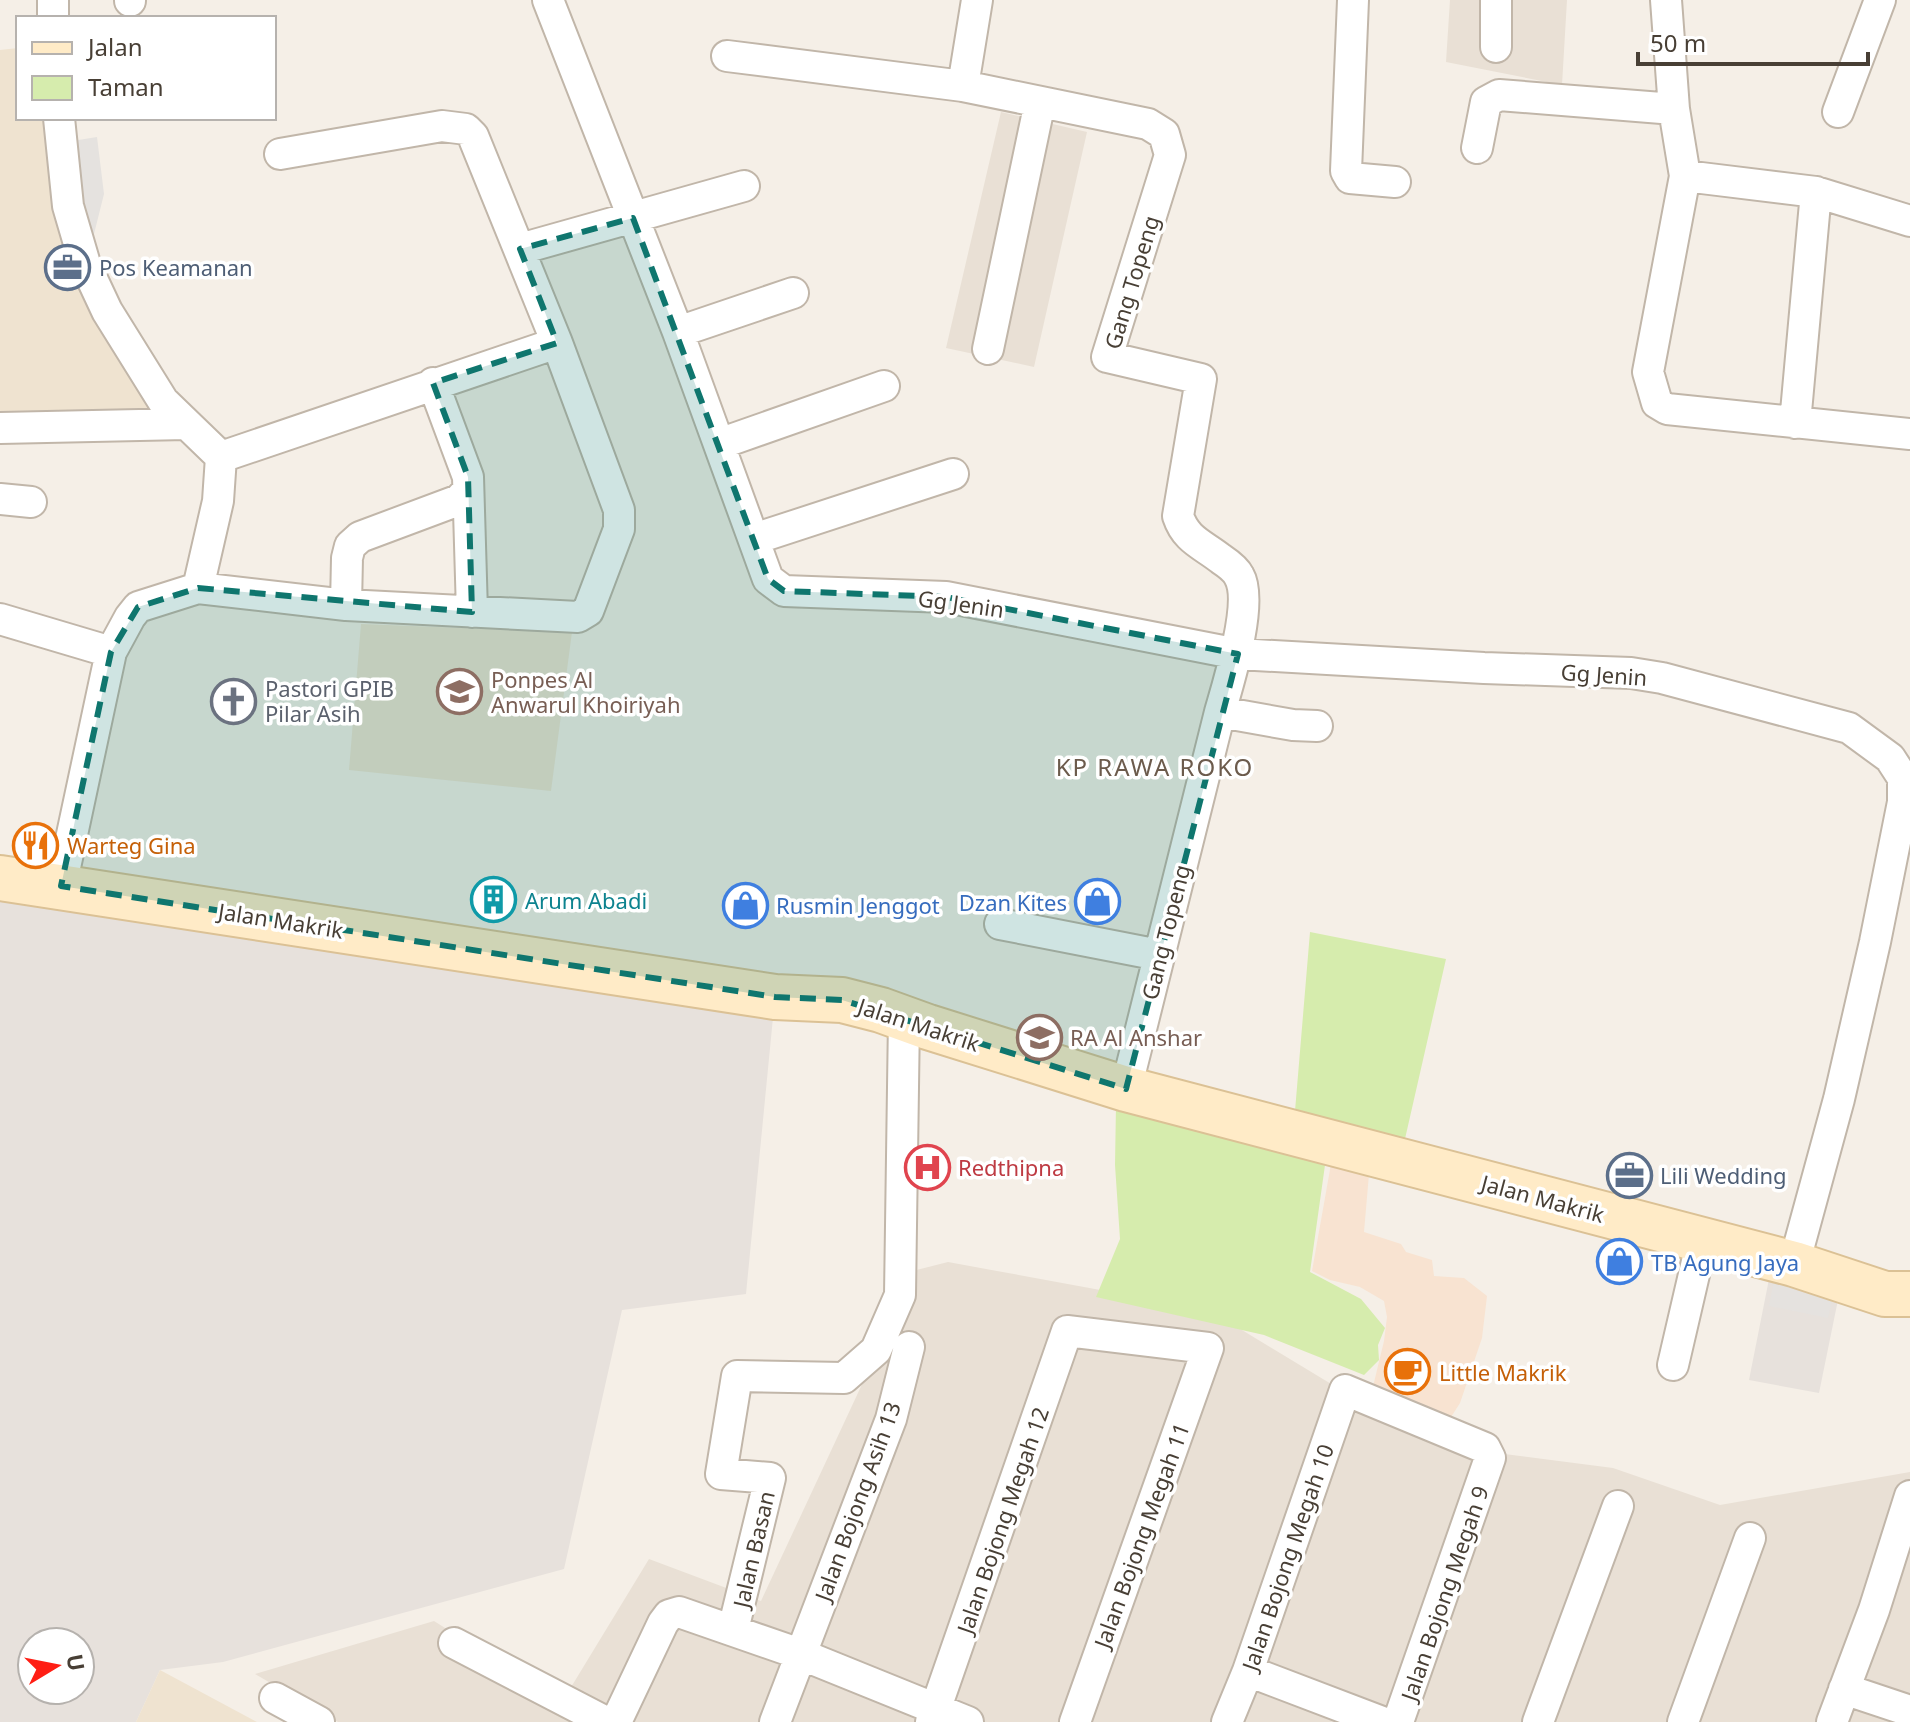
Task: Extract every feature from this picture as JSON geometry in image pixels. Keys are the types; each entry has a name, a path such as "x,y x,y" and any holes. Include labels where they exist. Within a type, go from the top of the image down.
{"street":[{"path":"548,0 678,332 754,539 953,474"},
{"path":"963,86 977,0"},
{"path":"1353,0 1346,171 1350,178 1358,181 1395,182"},
{"path":"1496,0 1496,47"},
{"path":"1666,0 1674,109 1685,176 1648,372 1657,403 1667,409 1910,434"},
{"path":"1838,112 1880,0"},
{"name":"Gang Topeng","path":"727,56 963,86 1148,124 1164,134 1170,155 1107,357 1201,379 1178,516 1183,532 1239,575 1243,589 1238,654 1220,712 1126,1089"},
{"path":"1477,148 1486,102 1499,95 1674,109"},
{"path":"988,349 1040,102"},
{"path":"59,120 68,206 85,264 107,311 163,401 221,457"},
{"path":"61,886 111,652 138,607 198,588 346,605 578,617 588,611 619,529 619,510 557,343 473,136 466,129 442,126 280,154"},
{"path":"1685,176 1816,192 1910,221"},
{"path":"520,249 744,186"},
{"path":"1795,423 1816,192"},
{"path":"678,332 793,293"},
{"path":"221,457 557,343"},
{"path":"433,383 468,477 472,612"},
{"path":"719,444 884,386"},
{"path":"0,428 186,424"},
{"path":"198,588 218,501 221,457"},
{"path":"346,605 350,546 360,537 459,500 468,490"},
{"path":"0,499 31,502"},
{"name":"Gg Jenin","path":"754,539 768,579 784,591 946,597 1238,654 1631,673 1662,678 1849,728 1890,758 1903,778 1903,802 1839,1099 1794,1264"},
{"path":"0,619 111,652"},
{"path":"1220,712 1293,725 1317,726"},
{"name":"Jalan Makrik","path":"0,878 775,997 842,1000 1126,1089 1794,1264 1885,1294 1910,1294"},
{"path":"1000,924 1159,955"},
{"name":"Jalan Basan","path":"733,1630 770,1478 721,1474 737,1376 844,1378 876,1350 900,1295 904,1018"},
{"path":"1673,1365 1702,1240"},
{"name":"Jalan Bojong Megah 11","path":"1067,1331 1208,1348 1075,1722"},
{"name":"Jalan Bojong Megah 12","path":"934,1716 1067,1331"},
{"name":"Jalan Bojong Asih 13","path":"775,1722 891,1419 909,1347"},
{"name":"Jalan Bojong Megah 9","path":"1345,1390 1485,1448 1490,1458 1398,1722"},
{"name":"Jalan Bojong Megah 10","path":"1227,1722 1248,1671 1345,1390"},
{"path":"1832,1722 1874,1610 1910,1496"},
{"path":"1538,1722 1618,1506"},
{"path":"1683,1722 1750,1538"},
{"path":"616,1722 663,1623 669,1615 679,1612 800,1654 934,1716 968,1722"},
{"path":"454,1643 606,1722"},
{"path":"1248,1671 1382,1722"},
{"path":"1844,1689 1910,1711"},
{"path":"275,1698 319,1722"}],"highlighted area":[{"path":"633,218 768,579 784,591 946,597 1238,654 1126,1089 842,1000 775,997 61,886 111,652 138,607 198,588 472,612 468,477 433,383 557,343 520,249"}],"shaded area":[{"path":"1450,0 1567,0 1562,85 1446,62"},
{"path":"16,48 16,120 50,120 63,237 164,420 0,422 0,50"},
{"path":"1001,112 1087,132 1034,367 946,348"},
{"path":"97,137 104,194 94,234 81,238 66,142"},
{"name":"Ponpes Al Anwarul Khoiriyah","path":"361,624 572,632 551,791 349,770"},
{"path":"0,896 775,997 746,1294 622,1310 564,1569 223,1662 160,1670 136,1722 0,1722"},
{"name":"Little Makrik","path":"1331,1164 1369,1174 1364,1232 1401,1244 1406,1252 1432,1260 1434,1276 1464,1278 1487,1296 1482,1338 1460,1403 1444,1428 1370,1399 1384,1341 1387,1317 1384,1301 1360,1287 1330,1280 1312,1271"},
{"path":"948,1262 1209,1310 1356,1399 1481,1451 1613,1468 1720,1505 1910,1472 1910,1722 338,1722 255,1674 434,1621 562,1702 649,1559 761,1601 871,1365 889,1277"},
{"path":"1770,1274 1840,1290 1819,1393 1749,1380"},
{"path":"1774,1280 1834,1291 1828,1318 1769,1306"},
{"path":"160,1670 257,1722 136,1722"}],"green space":[{"path":"1310,932 1446,959 1402,1152 1294,1123"},
{"path":"1116,1105 1325,1165 1310,1272 1361,1299 1385,1328 1378,1345 1379,1360 1364,1375 1264,1335 1096,1297 1120,1239 1115,1165"}],"place":[{"name":"Pos Keamanan","path":"68,267"},
{"name":"Ponpes Al Anwarul Khoiriyah","path":"460,692"},
{"name":"Pastori GPIB Pilar Asih","path":"234,701"},
{"name":"Warteg Gina","path":"36,845"},
{"name":"Arum Abadi","path":"494,900"},
{"name":"Dzan Kites","path":"1098,902"},
{"name":"Rusmin Jenggot","path":"745,905"},
{"name":"RA Al Anshar","path":"1039,1037"},
{"name":"Redthipna","path":"927,1167"},
{"name":"Lili Wedding","path":"1629,1175"},
{"name":"TB Agung Jaya","path":"1620,1262"},
{"name":"Little Makrik","path":"1408,1372"}],"district":[{"name":"KP RAWA ROKO","path":"1155,766"}]}
